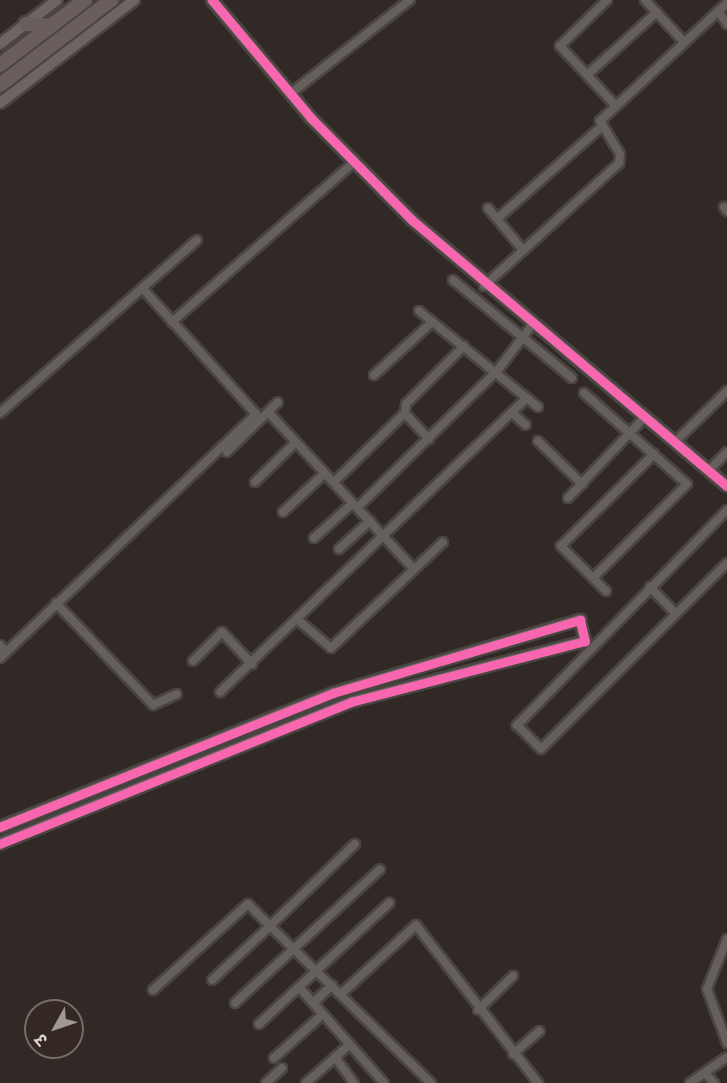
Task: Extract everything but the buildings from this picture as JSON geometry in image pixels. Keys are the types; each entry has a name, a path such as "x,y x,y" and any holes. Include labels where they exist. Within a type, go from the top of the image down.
{"highway":[{"path":"0,65 85,0"},
{"path":"0,85 75,36 111,0"},
{"path":"26,24 52,26"}],"street":[{"path":"0,44 57,0"},
{"path":"0,103 75,36 134,0"},
{"path":"212,0 290,94 353,164 484,286 727,486"},
{"path":"290,94 410,0"},
{"path":"607,0 560,46 616,106"},
{"path":"651,2 684,42"},
{"path":"497,219 600,128 616,106 727,3"},
{"path":"717,11 727,24"},
{"path":"587,75 657,12"},
{"path":"484,286 619,163 617,148 600,128"},
{"path":"172,322 353,164"},
{"path":"488,208 523,250"},
{"path":"0,414 197,240"},
{"path":"453,280 572,378"},
{"path":"0,645 3,655 256,414 143,289"},
{"path":"419,311 497,371 538,407"},
{"path":"374,375 432,322"},
{"path":"314,538 356,505 429,439 497,371 532,325"},
{"path":"334,482 405,413 406,404 464,346"},
{"path":"675,442 727,391"},
{"path":"584,393 687,484 593,578"},
{"path":"220,692 385,537 527,398"},
{"path":"227,452 278,402"},
{"path":"268,412 414,568"},
{"path":"405,413 429,439"},
{"path":"512,413 526,426"},
{"path":"568,498 644,418"},
{"path":"538,441 582,484"},
{"path":"255,482 296,442"},
{"path":"709,470 727,452"},
{"path":"606,591 561,546 654,454"},
{"path":"283,512 325,472"},
{"path":"727,510 516,720 538,748 727,563"},
{"path":"339,549 370,521"},
{"path":"298,620 331,648 443,542"},
{"path":"650,587 675,613"},
{"path":"57,603 153,705 177,694"},
{"path":"0,827 333,693 580,620 585,641 351,702 0,844"},
{"path":"193,661 222,632 252,664"},
{"path":"212,980 355,844"},
{"path":"235,1003 380,869"},
{"path":"259,1024 389,903"},
{"path":"153,990 245,905 318,971 431,1083"},
{"path":"341,994 413,924 478,1010 538,1083"},
{"path":"727,939 707,989 727,1043"},
{"path":"478,1010 513,976"},
{"path":"313,1003 332,985"},
{"path":"299,987 384,1083"},
{"path":"274,1058 322,1015"},
{"path":"513,1054 539,1031"},
{"path":"306,1083 349,1046"},
{"path":"335,1057 354,1083"},
{"path":"707,1075 727,1057"},
{"path":"266,1083 282,1068"},
{"path":"690,1083 704,1071 714,1083"}],"cycle path":[{"path":"212,0 311,118 412,220 727,486"},
{"path":"0,827 333,693 580,620 585,641 351,702 0,844"}]}
